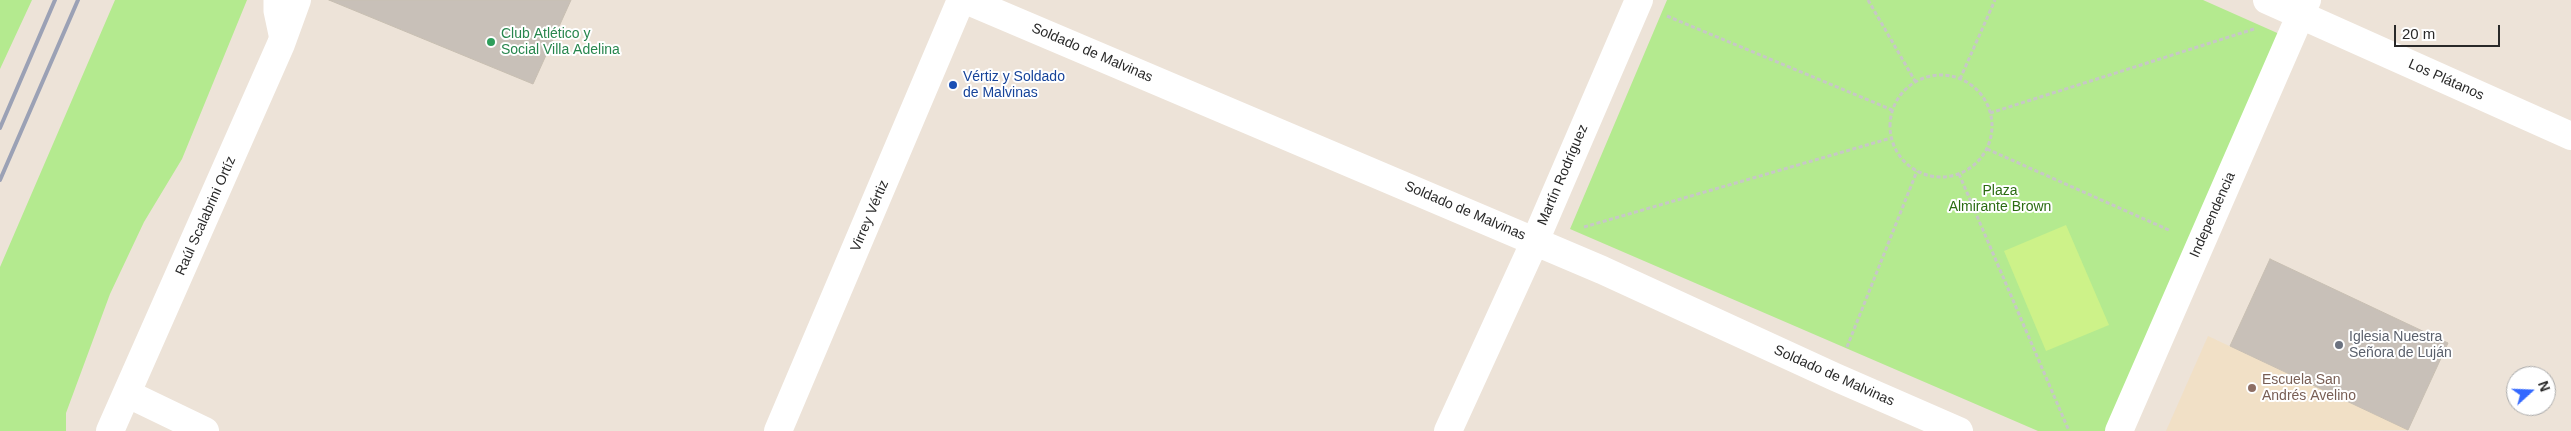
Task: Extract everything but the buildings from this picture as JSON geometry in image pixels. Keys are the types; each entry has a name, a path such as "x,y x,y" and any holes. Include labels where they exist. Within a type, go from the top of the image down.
{"street":[{"name":"Raúl Scalabrini Ortíz","path":"110,431 128,394 281,44 297,0"},
{"name":"Virrey Vértiz","path":"778,431 961,0"},
{"name":"Soldado de Malvinas","path":"966,0 1535,241 1959,431"},
{"name":"Los Plátanos","path":"2267,0 2304,7 2571,136"},
{"name":"Martín Rodríguez","path":"1448,431 1535,241 1638,2"},
{"name":"Independencia","path":"2119,431 2304,7"},
{"path":"128,394 205,431"}],"lane":[{"path":"274,0 274,11 281,44"}],"path":[{"path":"1868,0 1915,81"},
{"path":"1960,79 1995,0"},
{"path":"1638,2 1892,110"},
{"path":"1990,113 2304,7"},
{"path":"1938,76 1960,79 1973,87 1984,99 1990,113 1991,131 1986,149 1975,164 1959,174 1945,177 1930,176 1917,171 1905,163 1891,138 1889,124 1892,110 1898,98 1915,81 1938,76"},
{"path":"1582,228 1891,138"},
{"path":"1986,149 2201,244"},
{"path":"1835,377 1917,171"},
{"path":"1959,174 2069,431"}],"shaded area":[{"name":"Escuela San Andrés Avelino","path":"2208,336 2408,430 2166,431"}],"green space":[{"path":"0,0 32,0 0,69"},
{"path":"115,0 247,0 182,159 144,222 110,294 66,413 66,431 0,431 0,267"},
{"name":"Plaza Almirante Brown","path":"1667,0 2203,0 2284,36 2117,431 2038,431 1570,229"},
{"path":"2066,225 2109,325 2046,351 2004,251"}],"railway":[{"path":"0,128 55,0"},
{"path":"0,180 78,0"}],"place":[{"name":"Club Atlético y Social Villa Adelina","path":"491,42"},
{"name":"Vértiz y Soldado de Malvinas","path":"953,85"},
{"name":"Iglesia Nuestra Señora de Luján","path":"2339,345"},
{"name":"Escuela San Andrés Avelino","path":"2252,388"}]}
